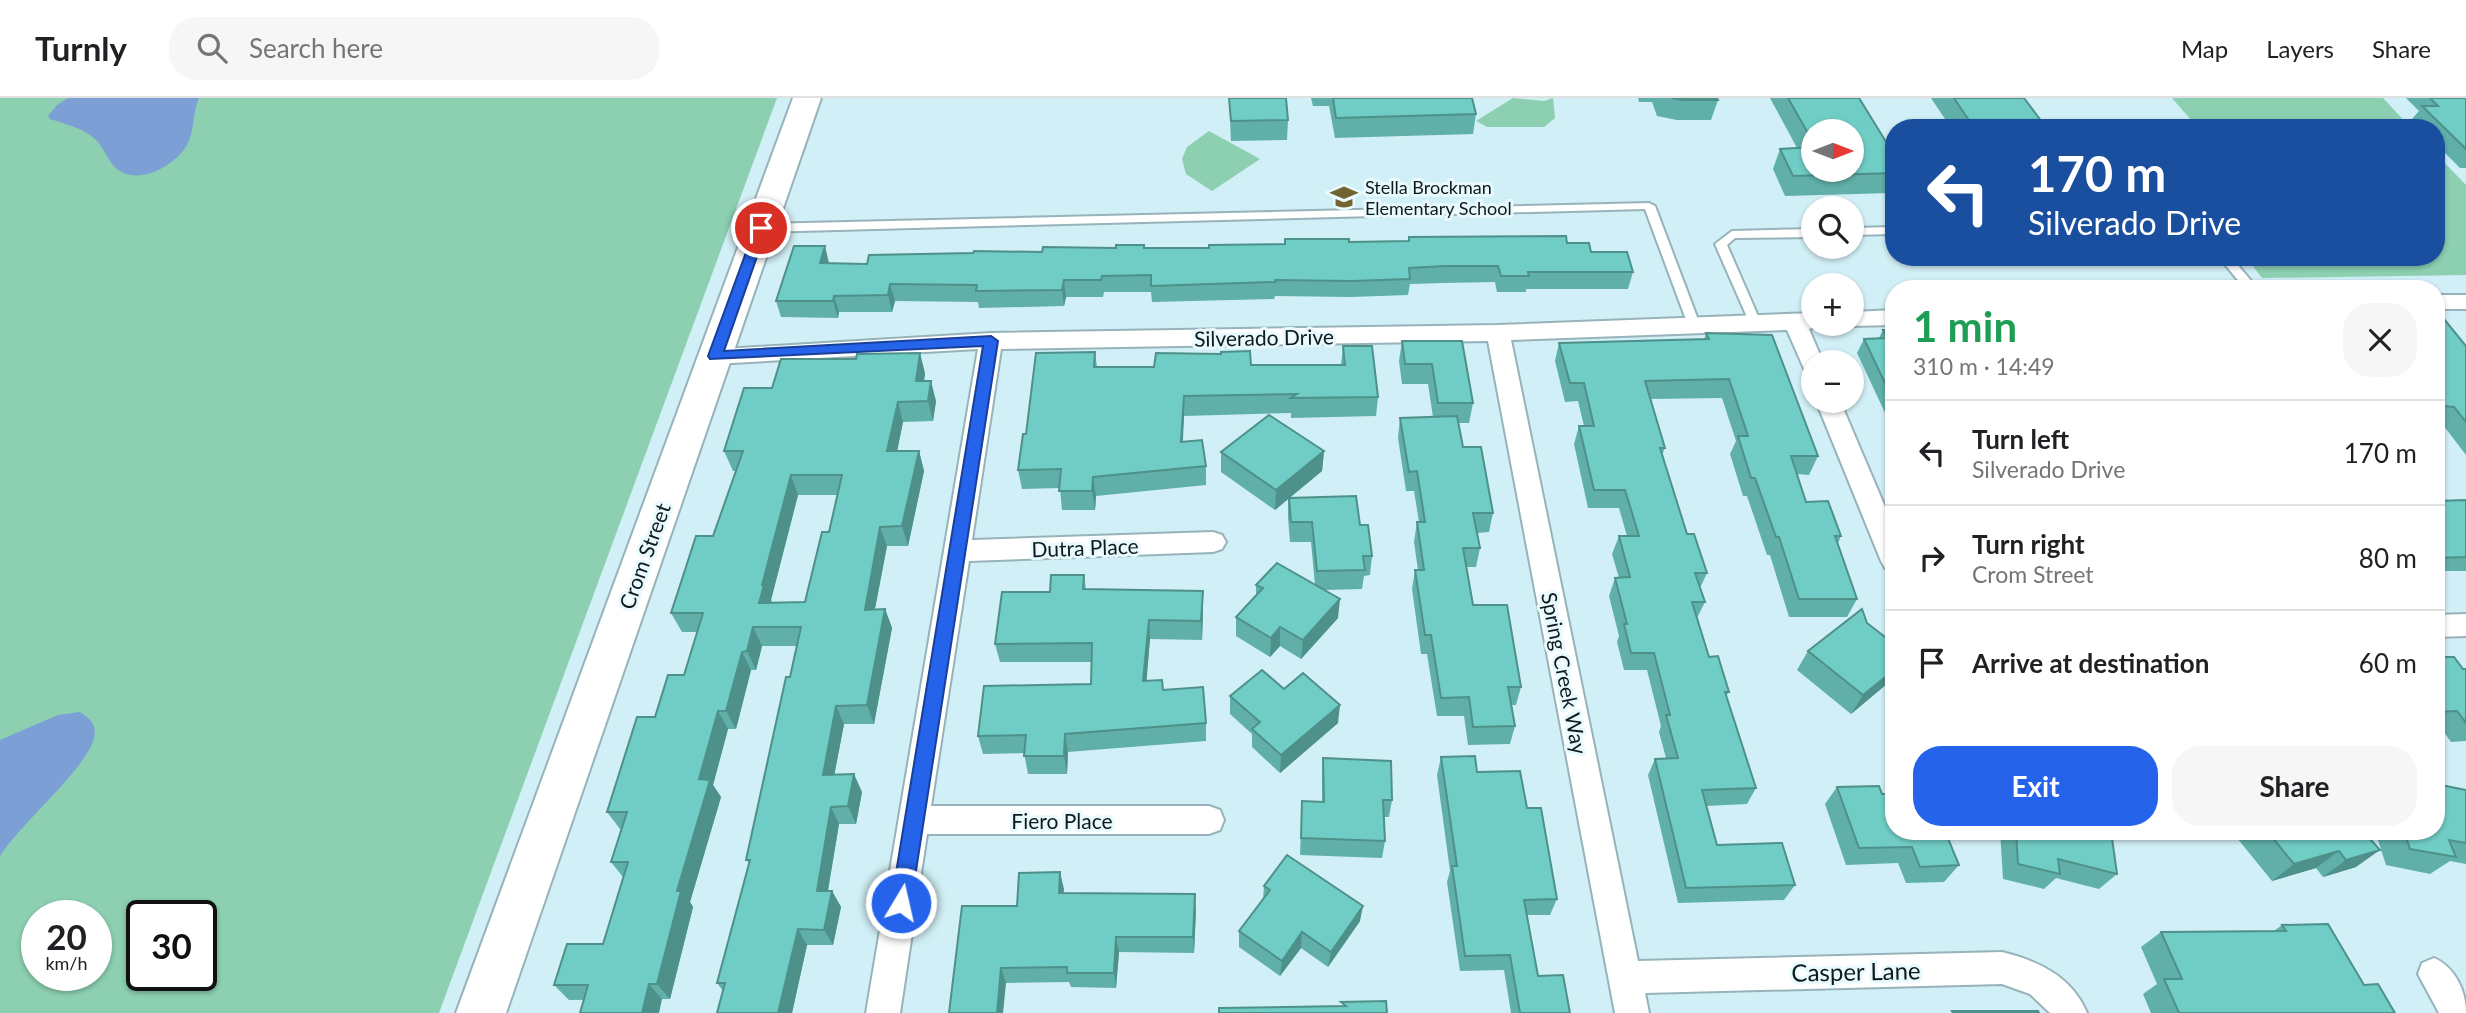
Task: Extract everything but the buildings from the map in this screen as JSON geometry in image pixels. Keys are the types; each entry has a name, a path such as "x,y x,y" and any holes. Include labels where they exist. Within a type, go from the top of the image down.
{"street":[{"name":"Crom Street","path":"481,1013 807,98"},
{"path":"2450,302 2466,323"},
{"path":"1864,318 1885,317"},
{"name":"Silverado Drive","path":"715,356 991,341 1498,333 1801,321"},
{"name":"Spring Creek Way","path":"1498,333 1632,1013"},
{"path":"883,1013 991,341"},
{"path":"1833,413 1885,539"},
{"name":"Dutra Place","path":"957,551 1213,542"},
{"path":"2445,626 2466,625"},
{"name":"Fiero Place","path":"914,820 1209,820"},
{"name":"Casper Lane","path":"1626,977 2002,968 2029,974 2062,999 2070,1013"},
{"path":"2434,974 2458,1013"}],"lane":[{"path":"761,228 1649,206 1693,325"},
{"path":"1864,231 1885,230"},
{"path":"1755,323 1721,244 1732,235 1801,233"},
{"path":"2233,266 2244,280"}],"green space":[{"path":"0,98 777,98 439,1013 0,1013"},
{"path":"1513,98 1544,101 1553,98 1555,118 1544,127 1487,127 1476,121"},
{"path":"2172,98 2383,98 2403,119 2190,119"},
{"path":"1209,131 1260,159 1212,191 1186,174 1182,159 1187,147"},
{"path":"2445,163 2466,185 2466,275 2262,278 2253,266 2445,266"}],"water":[{"path":"68,98 199,98 190,139 181,153 173,161 153,172 132,175 113,165 90,135 50,119 48,116 57,105"},
{"path":"80,712 90,719 94,726 94,738 89,750 67,780 0,856 0,740 58,715"}],"place":[{"name":"Stella Brockman Elementary School","path":"1344,197"}],"route":[{"path":"761,228 715,356 991,341 901,903"}]}
